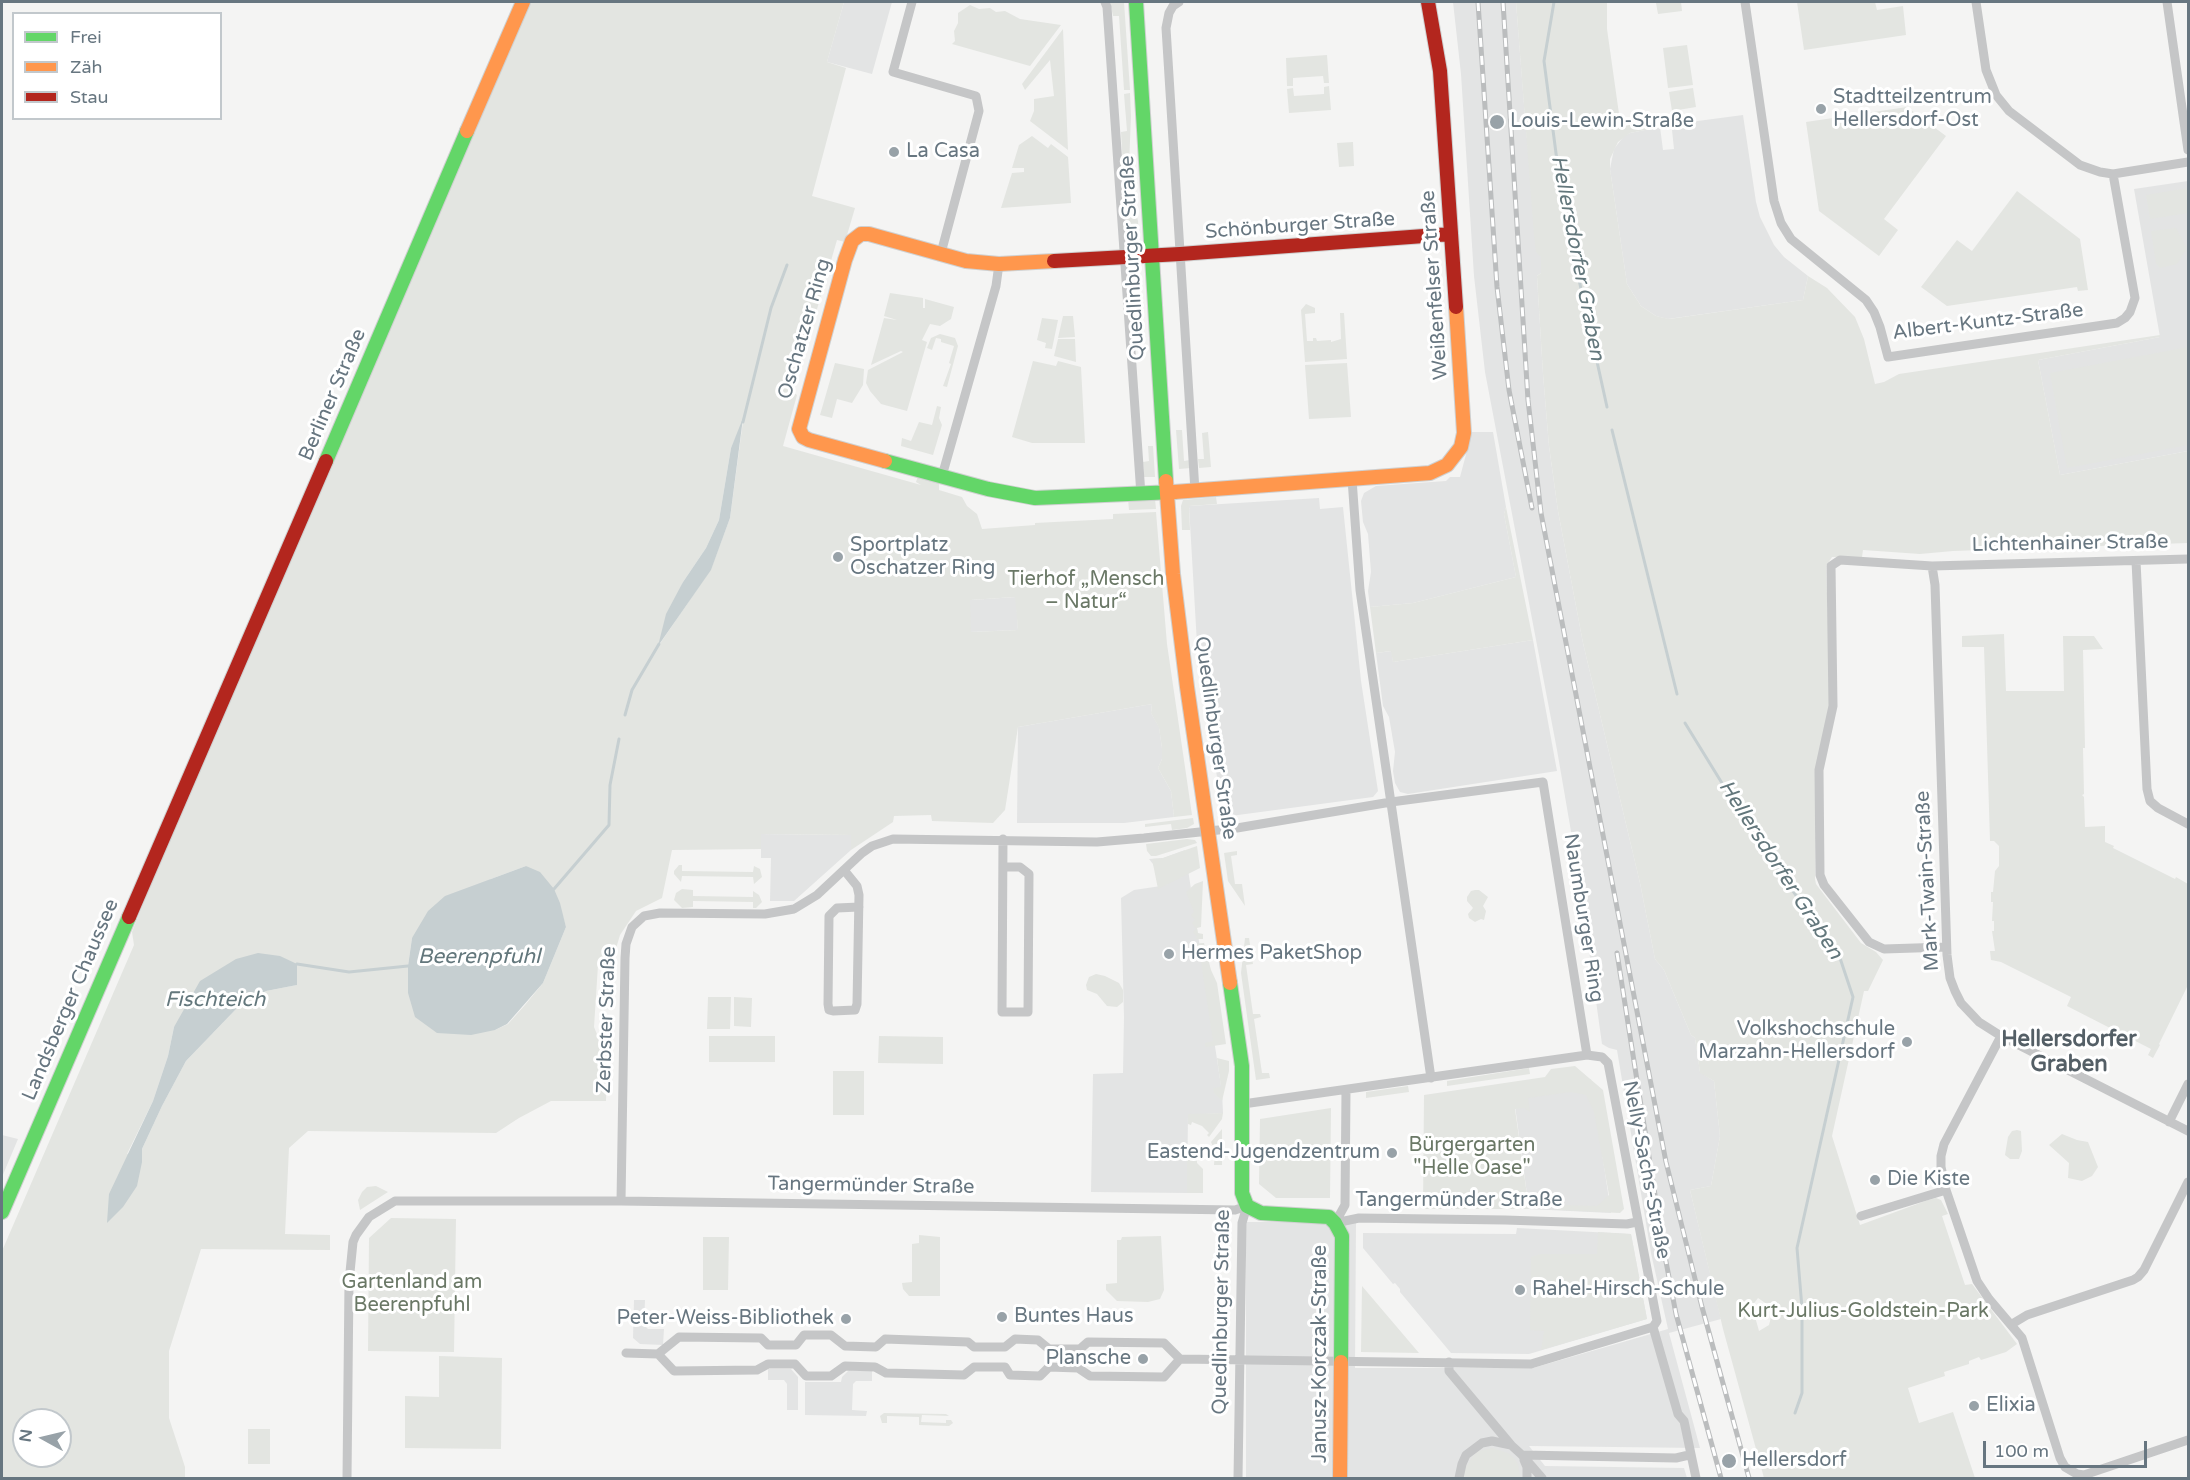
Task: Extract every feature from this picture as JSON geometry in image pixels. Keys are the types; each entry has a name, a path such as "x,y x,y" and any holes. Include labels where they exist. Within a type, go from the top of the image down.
{"street":[{"name":"Berliner Straße","path":"178,803 523,2"},
{"path":"912,2 893,72 976,96 979,111 941,253"},
{"name":"Quedlinburger Straße","path":"1105,2 1141,495"},
{"name":"Quedlinburger Straße","path":"1136,2 1174,586 1242,1066 1242,1187 1247,1206 1242,1223 1238,1479"},
{"name":"Weißenfelser Straße","path":"1167,493 1430,473 1447,465 1461,447 1464,433 1440,71 1428,2"},
{"name":"Albert-Kuntz-Straße","path":"1745,2 1774,201 1781,223 1797,244 1866,300 1874,312 1888,357 2117,323 2125,318 2130,312 2134,298 2114,174"},
{"path":"1976,2 1986,70 2001,103 2080,165 2114,174 2188,162"},
{"path":"2167,2 2188,150"},
{"path":"1176,4 1167,20 1166,28 1195,491"},
{"name":"Oschatzer Ring","path":"1151,255 999,264 973,262 869,234 856,235 852,241 819,349 799,429 802,437 809,440 1008,495 1035,498 1167,493"},
{"name":"Schönburger Straße","path":"1151,255 1451,234"},
{"path":"942,476 996,286 999,264"},
{"path":"1352,479 1360,590 1431,1077"},
{"name":"Lichtenhainer Straße","path":"1946,947 1884,949 1869,942 1824,885 1820,868 1819,770 1833,706 1831,566 1840,560 1952,566 2188,559"},
{"path":"2136,561 2147,789 2150,801 2158,808 2188,824"},
{"name":"Mark-Twain-Straße","path":"1932,566 1935,585 1946,947 1950,978 1962,1003 1979,1022 2001,1036 2188,1131"},
{"name":"Naumburger Ring","path":"1208,831 1391,802 1543,782 1587,1056"},
{"name":"Landsberger Chaussee","path":"2,1212 178,803"},
{"name":"Zerbster Straße","path":"621,1201 626,944 632,927 644,916 660,913 765,914 794,909 817,895 872,846 893,839 1097,842 1208,831"},
{"path":"1003,839 1002,1012 1028,1012 1029,874 1020,867 1003,867"},
{"path":"844,870 857,886 859,907 857,1004 855,1010 829,1010 829,916 837,908 859,907"},
{"path":"2001,1036 1944,1144 1941,1167 1946,1190 1977,1281 2022,1338 2060,1458 2065,1467 2084,1475 2188,1440"},
{"path":"1243,1104 1587,1056"},
{"name":"Nelly-Sachs-Straße","path":"1587,1056 1602,1057 1608,1063 1657,1321 1653,1327 1678,1414 1684,1421 1689,1440 1689,1455 1696,1479"},
{"path":"2169,1122 2188,1084"},
{"name":"Janusz-Korczak-Straße","path":"1340,1479 1343,1243 1335,1223 1345,1205 1346,1090"},
{"path":"2012,1324 2027,1315 2138,1277 2144,1270 2188,1182"},
{"path":"1861,1216 1946,1190"},
{"name":"Tangermünder Straße","path":"347,1479 350,1263 356,1235 369,1217 395,1201 621,1201 1235,1210 1247,1206 1261,1213 1326,1216 1335,1223 1359,1218 1627,1224 1637,1222"},
{"path":"626,1353 658,1354 679,1337 760,1338 768,1345 795,1345 804,1335 831,1335 845,1346 876,1347 885,1339 968,1342 974,1347 1005,1347 1015,1340 1038,1340 1049,1349 1080,1349 1089,1342 1164,1342 1180,1359 1531,1364 1653,1327"},
{"path":"658,1354 674,1371 757,1370 768,1364 795,1364 806,1376 831,1376 845,1366 875,1366 886,1373 964,1375 974,1367 1005,1367 1010,1376 1040,1376 1049,1368 1078,1368 1090,1376 1164,1377 1180,1359"},
{"path":"1449,1362 1449,1371 1542,1479"},
{"path":"1460,1479 1462,1464 1473,1448 1492,1441 1511,1445"},
{"path":"1522,1455 1676,1458 1689,1455"},
{"path":"1522,1455 1527,1467 1527,1479"}],"shaded area":[{"path":"844,2 892,2 872,74 827,62"},
{"path":"1453,2 1516,2 1526,130 1541,257 1541,273 1537,276 1543,374 1549,446 1558,511 1583,643 1640,883 1655,959 1664,970 1691,1035 1695,1038 1700,1072 1714,1081 1720,1136 1711,1186 1690,1190 1721,1319 1669,1333 1700,1448 1529,1446 1545,1466 1684,1468 1687,1478 1246,1478 1246,1222 1356,1222 1355,1368 1533,1368 1668,1329 1651,1253 1617,1050 1602,1044 1578,872 1557,750 1485,372 1474,276 1461,74"},
{"path":"1743,115 1760,217 1774,245 1784,257 1808,276 1803,300 1668,319 1656,316 1641,306 1627,284 1610,169 1614,149 1624,136 1630,133 1660,127 1663,150 1674,149 1672,130 1675,124"},
{"path":"2188,181 2188,451 2060,475 2038,360 2160,337 2134,189"},
{"path":"1472,432 1493,432 1506,507 1504,514 1516,577 1413,603 1370,607 1368,591 1371,572 1368,534 1363,522 1361,501 1364,493 1376,486 1446,481 1450,477 1460,477"},
{"path":"1319,498 1320,509 1343,507 1361,681 1378,791 1373,797 1223,817 1197,644 1189,506"},
{"path":"1016,597 1018,630 970,632 969,600"},
{"path":"1533,640 1557,771 1408,794 1400,792 1395,783 1393,771 1395,752 1389,717 1383,706 1376,653 1392,651 1393,662"},
{"path":"1152,704 1151,713 1159,727 1162,748 1162,759 1158,768 1171,791 1174,817 1124,823 1017,823 1018,727"},
{"path":"761,834 851,835 851,850 794,901 770,901 771,858 761,858"},
{"path":"1185,850 1222,1092 1223,1113 1188,1115 1187,1193 1091,1192 1093,1074 1123,1073 1121,898 1134,890 1161,886 1149,859 1163,858"},
{"path":"1591,1079 1611,1213 1529,1209 1513,1091"},
{"path":"2,1135 18,1139 2,1177"},
{"name":"Rahel-Hirsch-Schule","path":"1517,1228 1631,1234 1647,1319 1529,1354 1451,1353 1395,1283 1393,1284 1363,1248 1363,1233 1516,1234"},
{"path":"634,1300 645,1300 644,1325 648,1329 664,1329 663,1345 640,1344 633,1338"},
{"path":"768,1369 791,1369 798,1377 798,1410 787,1410 787,1384 784,1380 768,1380"},
{"path":"849,1370 872,1371 872,1381 856,1381 853,1384 852,1410 867,1411 866,1416 805,1415 805,1382 841,1382 842,1377"}],"green space":[{"name":"Tierhof „Mensch – Natur“","path":"530,2 844,2 827,62 846,68 812,196 855,208 845,242 837,240 793,392 797,395 783,446 921,485 916,482 918,476 939,481 939,490 962,497 967,506 977,514 982,529 1035,525 1035,523 1113,519 1113,514 1156,512 1167,644 1192,815 1174,817 1171,791 1158,768 1162,759 1162,748 1159,728 1151,713 1152,704 1018,727 1005,810 993,823 932,821 931,815 894,816 893,822 851,850 851,835 761,834 761,849 672,850 662,898 636,911 620,935 615,952 598,965 594,1027 607,1052 606,1101 551,1101 496,1133 308,1131 289,1148 285,1234 330,1235 330,1250 201,1249 169,1351 169,1418 185,1467 185,1478 2,1478 2,1251 134,945 132,932 169,839","holes":["743,421 730,518 711,569 659,645 683,582 706,548 719,520 731,448","1015,597 1018,630 971,632 970,600","526,866 563,917 566,927 543,983 508,1024 495,1030 408,993 408,966 412,938 491,879","297,964 297,985 266,991 238,1007 186,1061 142,1149 127,1154 153,1101 168,1056 174,1027"]},
{"path":"1110,2 1124,2 1130,90 1124,90 1119,16 1113,16"},
{"name":"Kurt-Julius-Goldstein-Park","path":"1516,2 1607,2 1607,29 1621,128 1634,123 1660,119 1660,127 1630,133 1618,142 1610,159 1627,284 1641,306 1656,316 1669,319 1803,300 1808,276 1827,288 1855,317 1864,339 1875,384 1899,374 2160,335 2160,337 2038,360 2060,475 2188,451 2188,543 1920,554 1863,550 1862,557 1832,557 1826,566 1831,705 1816,768 1815,879 1816,884 1861,943 1876,952 1883,960 1868,991 1864,991 1832,1136 1860,1225 1928,1200 1936,1198 1941,1200 1948,1214 1942,1216 1965,1285 1972,1284 2017,1344 2006,1352 1981,1360 1979,1357 1969,1361 1969,1364 1944,1372 1945,1376 1908,1388 1919,1423 1953,1412 1975,1478 1764,1478 1723,1329 1690,1190 1711,1186 1720,1136 1714,1081 1700,1073 1695,1038 1691,1035 1664,970 1655,959 1640,883 1583,643 1558,511 1549,446 1543,374 1537,276 1541,273 1541,257 1536,252","holes":["1758,1298 1771,1307 1769,1325 1759,1331 1752,1306"]},
{"path":"1681,2 1682,11 1658,14 1656,3"},
{"path":"1797,2 1875,2 1877,10 1903,6 1906,35 1804,50"},
{"path":"970,5 979,9 990,8 996,12 1005,11 1020,19 1061,25 1030,66 952,44 955,41 954,31 958,23 958,13"},
{"path":"1063,29 1068,150 1030,121 1034,111 1034,99 1054,96 1050,60 1025,90 1022,84"},
{"path":"1687,45 1693,85 1668,88 1663,48"},
{"path":"1327,55 1329,83 1324,83 1323,76 1293,78 1293,86 1287,86 1286,58"},
{"path":"1329,86 1331,110 1289,113 1287,89 1293,88 1294,96 1324,94 1324,87"},
{"path":"1693,88 1696,107 1672,111 1669,92"},
{"path":"1130,93 1129,166 1123,167 1121,132 1127,131 1124,94"},
{"path":"1907,107 1946,136 1884,219 1898,230 1879,256 1819,211 1806,122"},
{"path":"1032,136 1048,148 1051,144 1068,157 1071,203 1001,208 1012,173 1024,172 1024,168 1012,168 1019,145"},
{"path":"1353,142 1354,166 1339,167 1337,143"},
{"path":"2188,188 2188,213 2150,219 2146,195"},
{"path":"1124,189 1130,189 1138,221 1139,236 1128,237"},
{"path":"2017,191 2080,239 2088,290 2078,291 2077,287 1947,306 1921,287 1957,240 1972,251"},
{"path":"2176,228 2187,248 2177,264 2160,268 2156,264 2151,231"},
{"path":"890,293 923,298 923,308 925,308 925,299 954,307 951,319 940,326 930,324 922,340 927,342 907,411 881,404 866,383 868,370 903,352 871,365 884,318 897,320 884,316"},
{"path":"1306,304 1315,308 1315,313 1305,314 1307,341 1313,341 1313,338 1317,341 1331,340 1331,342 1341,339 1340,313 1344,313 1347,359 1305,362 1301,310"},
{"path":"1063,316 1073,316 1075,337 1058,338"},
{"path":"1042,318 1058,320 1052,349 1045,348 1046,343 1037,340"},
{"path":"940,334 955,338 958,346 947,387 943,386 951,364 949,363 954,346 936,338 932,350 927,348 931,338"},
{"path":"1058,339 1075,339 1076,362 1054,356"},
{"path":"2188,347 2188,445 2067,468 2050,373"},
{"path":"1033,361 1056,366 1058,361 1081,367 1085,443 1032,443 1012,437"},
{"path":"835,363 864,369 863,385 852,403 837,399 832,418 820,415"},
{"path":"1347,363 1351,417 1309,419 1305,365"},
{"path":"937,406 941,407 939,418 942,425 933,455 901,446 902,438 911,441 919,422 932,425"},
{"path":"1176,430 1182,430 1184,461 1190,460 1191,468 1179,469"},
{"path":"1208,432 1211,467 1199,468 1198,459 1204,459 1202,433"},
{"path":"1148,446 1153,446 1155,477 1144,477 1143,462 1149,461"},
{"path":"1216,497 1217,504 1189,506 1190,530 1182,530 1183,500"},
{"path":"1128,499 1155,499 1156,509 1129,510"},
{"path":"1506,507 1533,640 1393,662 1391,651 1376,653 1370,607 1413,603 1516,577 1504,514"},
{"path":"2004,634 2006,691 2064,691 2063,636 2094,636 2103,649 2083,650 2085,748 2083,748 2084,794 2082,795 2084,797 2085,827 2105,826 2105,842 2114,846 2113,848 2188,884 2188,985 2153,1058 2148,1055 2151,1049 2067,1006 2071,997 2001,962 1991,960 1990,951 1995,951 1991,892 1993,892 1995,871 1999,866 1999,846 1994,841 1990,841 1984,647 1962,647 1962,636"},
{"path":"1193,818 1194,824 1187,828 1172,830 1171,824 1145,827 1145,824"},
{"path":"1195,840 1197,843 1156,856 1151,856 1147,851 1146,844"},
{"path":"1197,846 1200,868 1158,889 1152,859 1163,858"},
{"path":"1237,851 1237,855 1231,856 1235,884 1242,884 1245,906 1228,881 1224,853"},
{"path":"679,865 682,865 682,871 753,872 754,866 760,869 762,877 754,884 753,877 682,876 681,882 674,874"},
{"path":"1203,881 1201,927 1197,928 1198,933 1203,934 1203,939 1195,939 1197,937 1193,932 1196,929 1192,923 1195,920 1191,915 1194,912 1186,892 1195,884"},
{"path":"682,889 693,890 693,896 753,897 753,891 759,895 762,902 753,908 753,902 693,901 693,907 682,908 674,900 676,893"},
{"path":"1479,890 1488,897 1483,906 1486,911 1484,920 1475,922 1469,918 1468,914 1473,908 1467,901 1467,897 1471,891"},
{"path":"1245,938 1249,938 1253,964 1246,965 1253,1014 1260,1014 1261,1017 1254,1019 1262,1073 1269,1073 1270,1078 1256,1080 1241,973"},
{"path":"1204,943 1217,983 1226,1044 1207,1047 1205,1043 1213,1041 1199,949 1191,949 1189,944"},
{"path":"1096,974 1119,983 1123,990 1123,1002 1117,1007 1107,1006 1097,994 1087,990 1089,977"},
{"path":"708,997 731,997 730,1029 707,1029"},
{"path":"734,997 752,998 751,1027 734,1026"},
{"path":"709,1036 775,1036 775,1062 709,1062"},
{"path":"879,1036 943,1037 943,1064 878,1063"},
{"path":"1217,1058 1229,1061 1222,1101 1214,1093 1213,1088 1221,1087"},
{"name":"Bürgergarten \"Helle Oase\"","path":"1575,1066 1603,1090 1624,1209 1620,1213 1558,1210 1563,1205 1597,1206 1609,1195 1594,1112 1586,1095 1570,1092 1528,1098 1530,1112 1524,1108 1515,1109 1529,1209 1423,1209 1424,1095 1545,1077 1551,1069"},
{"path":"1529,1068 1530,1074 1447,1086 1447,1081"},
{"path":"833,1071 864,1071 864,1115 833,1115"},
{"path":"1408,1086 1409,1092 1366,1098 1366,1092"},
{"path":"1331,1108 1330,1198 1276,1198 1259,1184 1260,1119"},
{"path":"1223,1113 1222,1119 1209,1137 1207,1135 1209,1133 1202,1126 1192,1122 1191,1125 1188,1124 1188,1114"},
{"path":"1222,1129 1222,1165 1214,1165 1215,1151 1211,1142"},
{"path":"2012,1131 2021,1131 2022,1151 2019,1159 2010,1159 2005,1155 2008,1137"},
{"path":"2062,1134 2088,1142 2098,1167 2092,1176 2082,1181 2068,1178 2069,1163 2049,1145"},
{"path":"1187,1155 1197,1157 1197,1163 1203,1169 1203,1193 1187,1193"},
{"path":"376,1186 388,1192 360,1210 358,1200 362,1192 367,1187"},
{"name":"Gartenland am Beerenpfuhl","path":"391,1218 456,1219 454,1352 368,1351 369,1238"},
{"path":"1598,1232 1631,1234 1647,1319 1541,1350 1544,1331 1530,1330 1531,1257 1540,1254 1597,1254"},
{"path":"919,1235 940,1237 940,1296 909,1296 903,1289 902,1283 912,1282 912,1244 919,1243"},
{"path":"1161,1236 1164,1290 1160,1299 1148,1302 1117,1301 1106,1290 1106,1284 1117,1283 1117,1240 1121,1240 1122,1237"},
{"path":"703,1237 729,1237 728,1290 703,1290"},
{"path":"1362,1286 1419,1353 1361,1352"},
{"path":"439,1356 502,1358 501,1449 405,1448 405,1396 439,1397"},
{"path":"884,1413 946,1414 949,1416 922,1415 921,1422 946,1423 946,1420 951,1420 953,1423 949,1426 919,1425 919,1417 887,1416 887,1423 882,1423 880,1416"},
{"path":"248,1429 270,1429 270,1464 248,1464"},
{"path":"1493,1448 1508,1453 1514,1458 1518,1464 1520,1478 1464,1478 1465,1469 1473,1456 1479,1451"}],"water":[{"path":"743,418 730,518 711,570 658,646 666,614 683,582 706,548 719,520 731,448"},
{"name":"Beerenpfuhl","path":"526,866 540,872 554,889 566,927 543,983 507,1024 495,1030 471,1035 437,1033 415,1017 408,993 408,966 412,938 428,911 445,896"},
{"name":"Fischteich","path":"258,953 280,956 297,964 297,985 266,991 238,1007 186,1061 142,1149 137,1186 123,1207 107,1223 109,1194 153,1101 168,1056 174,1027 200,981 236,959"}],"waterway":[{"name":"Hellersdorfer Graben","path":"1554,2 1544,61 1563,207 1607,407"},
{"path":"743,422 771,308 787,265"},
{"name":"Hellersdorfer Graben","path":"1612,430 1677,694"},
{"path":"625,715 632,690 659,644"},
{"name":"Hellersdorfer Graben","path":"1685,723 1757,840 1840,958 1853,997 1797,1248 1802,1308 1802,1393 1795,1413"},
{"path":"554,889 609,825 610,785 619,739"},
{"path":"297,964 349,972 408,966"}],"railway":[{"path":"1478,2 1497,287 1509,390 1532,508"},
{"path":"1503,2 1528,400 1541,513 1666,1162 1702,1307 1749,1478"},
{"path":"1617,953 1663,1246 1676,1314 1721,1478"}],"traffic: fast":[{"path":"1136,2 1166,481"},
{"path":"326,461 467,131"},
{"path":"885,461 988,489 1035,498 1174,492"},
{"path":"2,1212 129,917"},
{"path":"1230,983 1242,1066 1242,1193 1247,1206 1261,1213 1329,1217 1335,1223 1342,1236 1341,1362"}],"traffic: slow":[{"path":"467,131 523,2"},
{"path":"885,461 809,440 803,437 799,429 852,241 861,234 869,234 966,261 999,264 1054,261"},
{"path":"1174,492 1430,473 1447,465 1461,447 1464,433 1456,307"},
{"path":"1166,481 1173,574 1187,687 1230,983"},
{"path":"1340,1478 1341,1362"}],"traffic: jam":[{"path":"1428,2 1440,71 1456,307"},
{"path":"1054,261 1451,234"},
{"path":"129,917 326,461"}],"place":[{"name":"Stadtteilzentrum Hellersdorf-Ost","path":"1821,109"},
{"name":"Louis-Lewin-Straße","path":"1497,122"},
{"name":"La Casa","path":"894,152"},
{"name":"Sportplatz Oschatzer Ring","path":"838,557"},
{"name":"Hermes PaketShop","path":"1169,954"},
{"name":"Volkshochschule Marzahn-Hellersdorf","path":"1907,1042"},
{"name":"Eastend-Jugendzentrum","path":"1392,1153"},
{"name":"Die Kiste","path":"1875,1180"},
{"name":"Rahel-Hirsch-Schule","path":"1520,1290"},
{"name":"Buntes Haus","path":"1002,1317"},
{"name":"Peter-Weiss-Bibliothek","path":"846,1319"},
{"name":"Plansche","path":"1143,1359"},
{"name":"Elixia","path":"1974,1406"},
{"name":"Hellersdorf","path":"1729,1461"}],"district":[{"name":"Hellersdorfer Graben","path":"2069,1052"}]}
